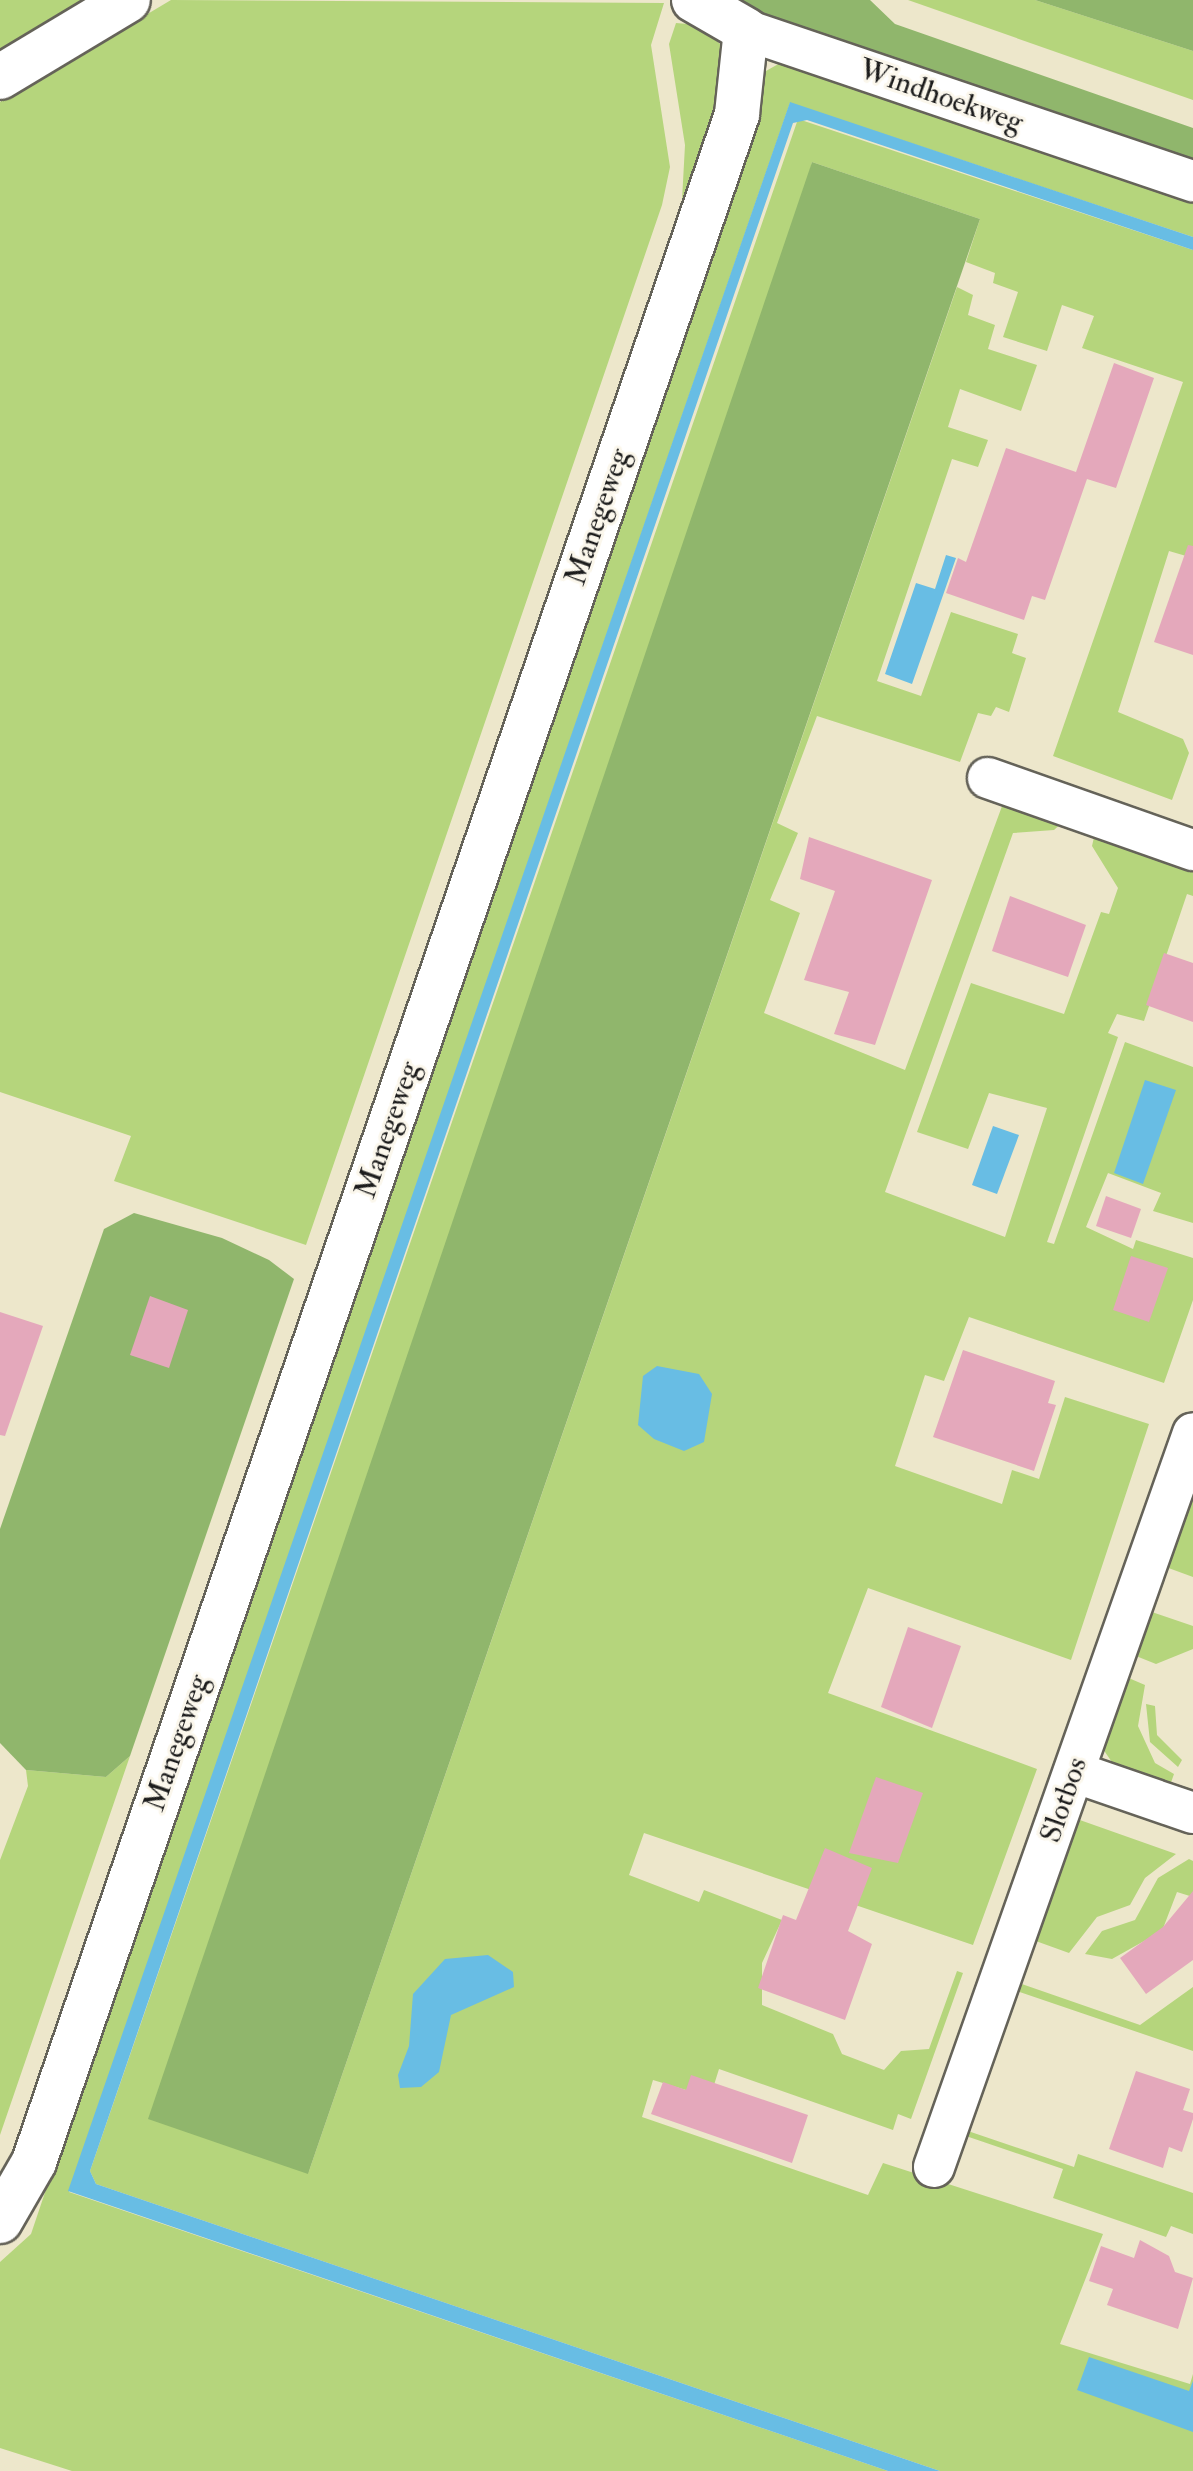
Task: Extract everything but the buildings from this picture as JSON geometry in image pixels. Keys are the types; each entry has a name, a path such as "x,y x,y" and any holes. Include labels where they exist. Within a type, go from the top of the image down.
{"street":[{"path":"0,77 128,0"},
{"name":"Windhoekweg","path":"694,0 746,30 1193,181"},
{"name":"Manegeweg","path":"0,2221 34,2162 737,114 746,30"},
{"path":"988,778 1193,850"},
{"name":"Slotbos","path":"934,2167 1193,1433"},
{"path":"1074,1772 1193,1813"}],"green space":[{"path":"0,0 87,0 0,51"},
{"path":"171,0 664,3 651,45 670,167 662,205 306,1245 114,1181 131,1136 0,1092 0,102"},
{"path":"742,0 870,0 895,24 1193,128 1193,164 795,32"},
{"path":"908,0 1035,0 1193,51 1193,100"},
{"path":"1035,0 1193,0 1193,51"},
{"path":"676,23 699,25 720,44 722,67 718,99 682,200 685,145 669,44"},
{"path":"789,58 1193,197 1193,237 790,103 69,2192 888,2471 72,2471 0,2448 0,2262 31,2234 759,75"},
{"path":"798,119 1193,250 1193,558 1169,551 1118,712 1183,739 1189,753 1172,800 1053,756 1183,382 1082,348 1094,316 1062,305 1047,351 1003,337 1018,292 993,283 995,273 966,262 980,219 812,162 308,2174 957,287 973,295 968,315 995,325 988,349 1037,365 1021,411 960,389 948,427 988,440 978,467 952,459 877,681 921,696 951,612 1018,634 1012,653 1026,658 1009,712 996,707 991,716 978,713 960,762 817,716 777,823 798,833 770,900 800,913 764,1013 905,1070 1005,798 1065,820 1054,830 1013,833 885,1192 1005,1237 1047,1108 989,1093 968,1149 917,1132 971,983 1064,1014 1101,912 1109,914 1118,888 1092,846 1095,833 1193,864 1193,896 1187,894 1144,1021 1117,1014 1108,1033 1118,1037 1047,1242 1054,1244 1125,1042 1193,1067 1193,1223 1153,1211 1161,1193 1108,1173 1086,1227 1133,1249 1136,1240 1193,1258 1193,1300 1164,1383 969,1317 944,1381 925,1375 895,1466 1002,1504 1012,1470 1039,1479 1065,1397 1149,1424 1071,1660 868,1588 828,1693 1037,1769 973,1945 644,1833 629,1875 699,1902 704,1890 782,1920 762,1963 762,2005 833,2034 842,2054 884,2070 901,2051 929,2049 957,1971 963,1973 911,2119 898,2114 893,2130 719,2069 714,2085 686,2090 653,2080 642,2117 868,2195 883,2163 1103,2234 1060,2344 1190,2384 1193,2374 1193,2471 940,2471 96,2184 90,2171"},
{"path":"812,162 980,219 308,2174 148,2119"},
{"path":"134,1213 222,1238 269,1260 294,1279 130,1756 106,1777 26,1770 0,1743 0,1529 104,1229"},
{"path":"1193,1483 1193,1577 1163,1566"},
{"path":"1146,1610 1193,1626 1193,1649 1156,1664 1131,1654"},
{"path":"1124,1676 1145,1685 1138,1726 1155,1763 1174,1774 1168,1791 1120,1774 1103,1749"},
{"path":"1146,1704 1155,1706 1157,1735 1182,1760 1178,1767 1150,1742"},
{"path":"130,1756 0,2135 0,1860 28,1786 26,1770 106,1777"},
{"path":"1077,1819 1176,1854 1145,1878 1130,1905 1097,1917 1069,1953 1033,1940"},
{"path":"1189,1859 1193,1861 1193,1897 1177,1892 1162,1931 1112,1959 1085,1954 1102,1931 1135,1920 1158,1878"},
{"path":"1016,1982 1140,2025 1193,1987 1193,2051 1014,1990"},
{"path":"965,2130 1074,2167 1078,2154 1193,2193 1193,2234 1171,2226 1166,2237 1053,2198 1063,2169 963,2135"}],"water":[{"path":"790,102 1193,237 1193,250 807,120 793,123 90,2171 96,2184 940,2471 888,2471 68,2191"},
{"path":"946,555 956,558 912,684 885,674 916,583 935,589"},
{"path":"1145,1080 1176,1090 1143,1184 1114,1173"},
{"path":"993,1126 1019,1135 997,1194 972,1185"},
{"path":"657,1366 699,1374 712,1394 704,1442 684,1451 654,1439 638,1425 643,1376"},
{"path":"488,1955 513,1972 514,1987 451,2015 439,2072 421,2087 400,2088 398,2075 409,2046 413,1994 445,1959"},
{"path":"1089,2357 1189,2391 1193,2381 1193,2432 1077,2390"}]}
